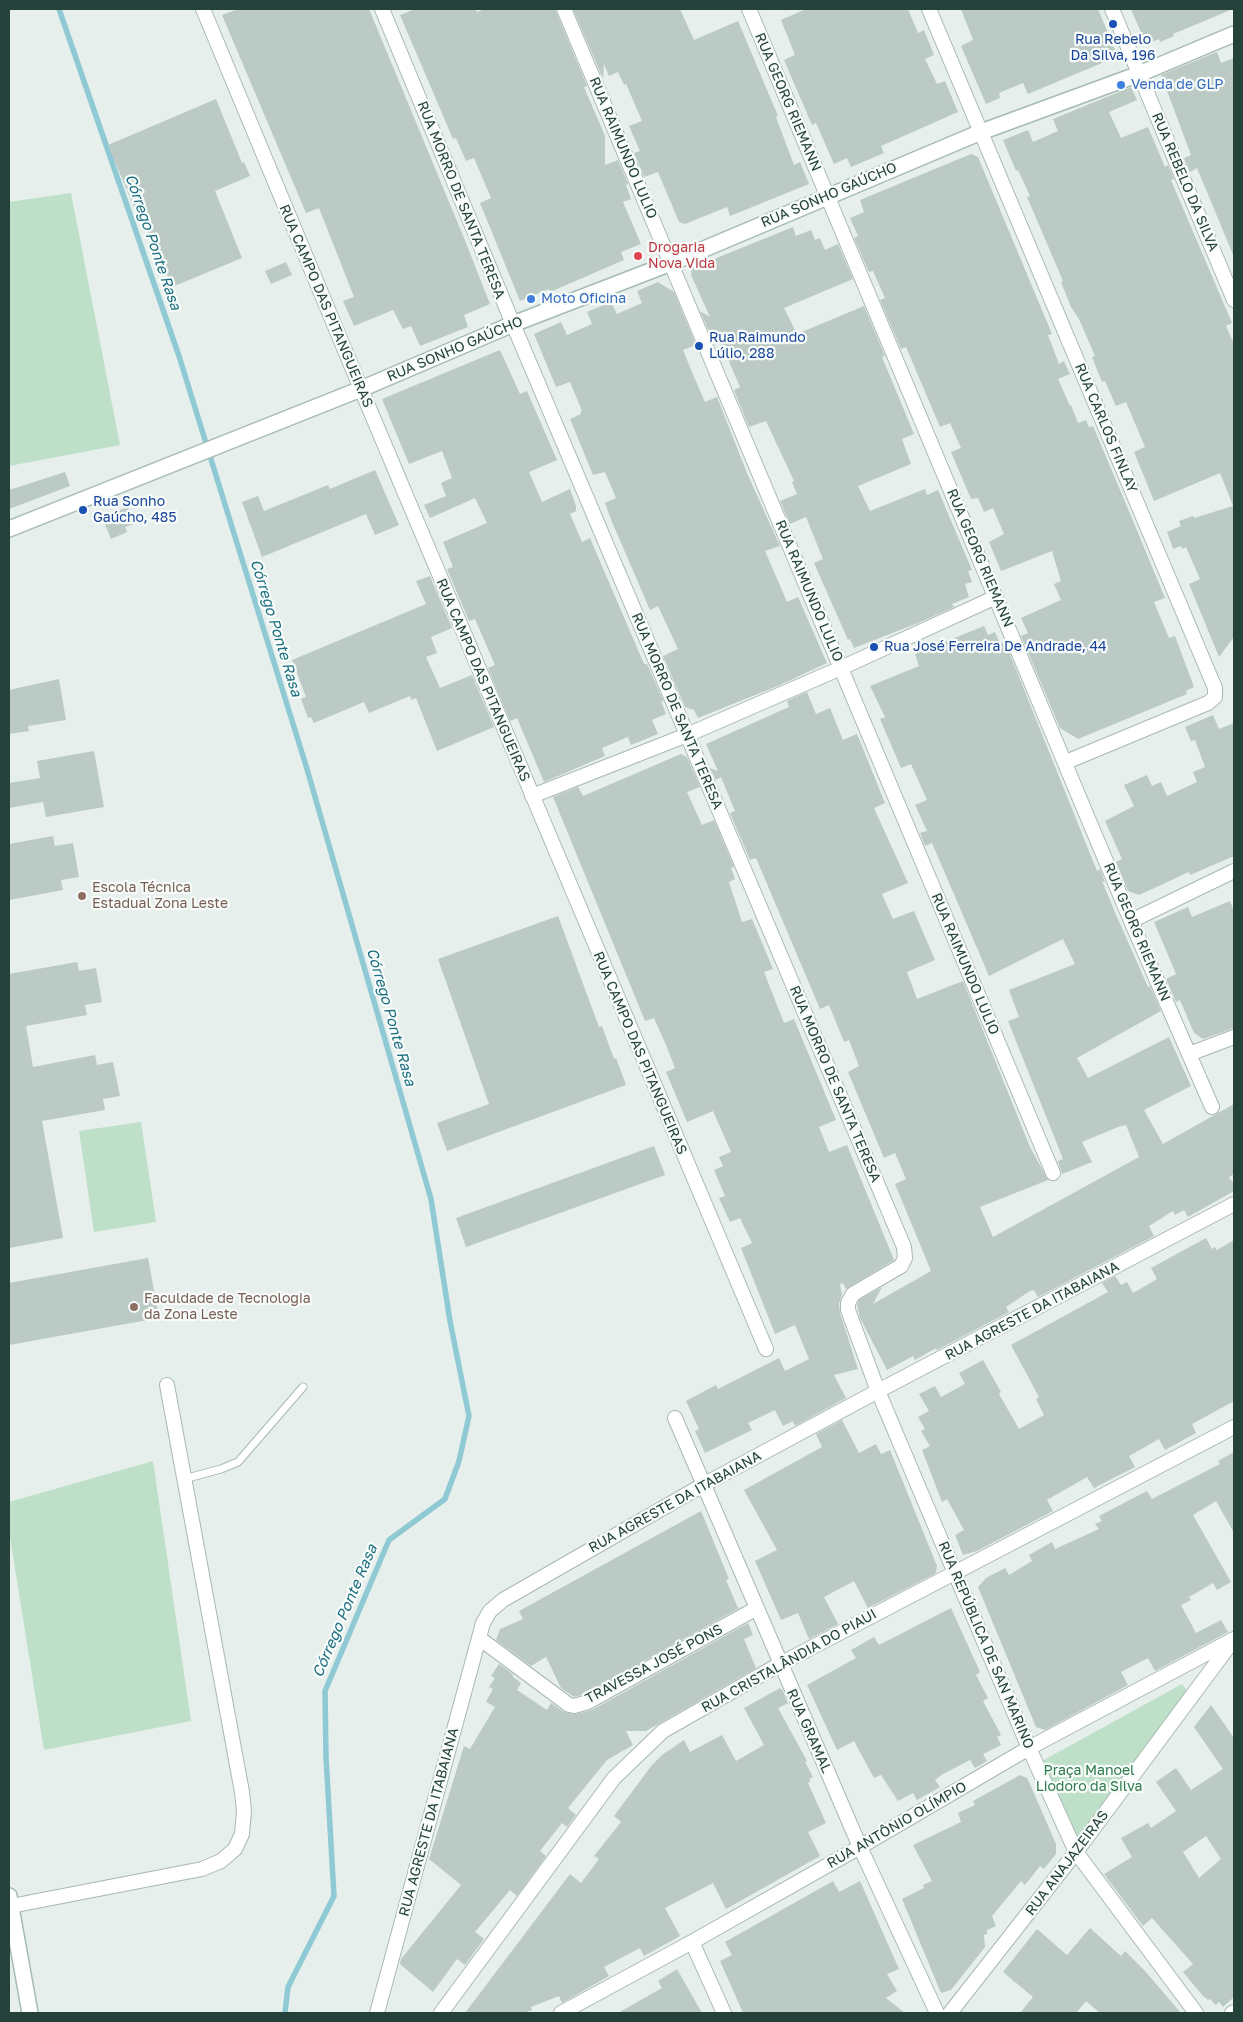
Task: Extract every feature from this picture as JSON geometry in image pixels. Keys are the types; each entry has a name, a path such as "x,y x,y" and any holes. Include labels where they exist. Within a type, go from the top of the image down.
{"street":[{"name":"RUA CAMPO DAS PITANGUEIRAS","path":"203,9 532,796 766,1349"},
{"name":"RUA MORRO DE SANTA TERESA","path":"382,9 512,324 904,1247 905,1258 901,1266 853,1294 848,1303 848,1310 878,1391"},
{"name":"RUA RAIMUNDO LULIO","path":"564,9 1053,1173"},
{"name":"RUA GEORG RIEMANN","path":"749,9 1212,1107"},
{"name":"RUA CARLOS FINLAY","path":"929,9 1215,688 1215,697 1208,703 1066,762"},
{"name":"RUA REBELO DA SILVA","path":"1112,9 1234,300"},
{"name":"RUA SONHO GAÚCHO","path":"9,529 361,389 512,324 671,263 981,132 1139,74 1234,34"},
{"path":"532,796 687,735 841,668 996,597"},
{"path":"1132,921 1234,871"},
{"path":"1189,1054 1234,1037"},
{"name":"RUA AGRESTE DA ITABAIANA","path":"377,2013 482,1622 490,1611 503,1600 703,1485 1234,1204"},
{"path":"30,2013 10,1901 202,1870 221,1861 235,1849 242,1834 244,1811 242,1792 167,1385"},
{"name":"RUA REPÚBLICA DE SAN MARINO","path":"878,1391 1076,1852 1196,2013"},
{"name":"RUA GRAMAL","path":"675,1418 860,1847 937,2013"},
{"name":"RUA CRISTALÂNDIA DO PIAUI","path":"442,2013 614,1778 663,1731 780,1664 1234,1427"},
{"name":"TRAVESSA JOSÉ PONS","path":"479,1638 569,1705 574,1706 588,1702 757,1608"},
{"name":"RUA ANTÔNIO OLÍMPIO","path":"561,2013 692,1942 1030,1748 1234,1639"},
{"name":"RUA ANAJAZEIRAS","path":"950,2013 1076,1852 1234,1639"},
{"path":"692,1942 724,2013"}],"lane":[{"path":"184,1479 222,1469 238,1462 303,1387"}],"green space":[{"path":"71,193 120,445 9,466 9,202"},
{"path":"141,1122 156,1222 94,1232 79,1131"},
{"path":"153,1461 191,1721 44,1750 9,1531 9,1502"},
{"name":"Praça Manoel Liodoro da Silva","path":"1182,1684 1193,1698 1082,1855 1042,1761"}],"building":[{"path":"238,9 369,9 490,304 464,315 468,327 420,346 411,326 403,329 393,310 354,326 343,301 354,297 319,208 306,213 222,15"},
{"path":"415,9 475,9 477,12 485,9 555,9 587,86 584,87 605,136 605,165 618,160 628,184 626,185 631,199 623,202 641,244 621,252 624,260 550,292 549,289 520,301 480,203 491,198 474,158 466,161 456,138 453,139 400,15"},
{"path":"573,9 680,9 694,40 738,21 778,116 776,117 794,165 800,162 809,184 730,216 727,207 685,224 679,222 658,172 644,177 634,153 640,151 629,126 642,121 626,84 624,85 618,72 609,76 604,64 603,79"},
{"path":"806,9 908,9 918,33 924,30 934,55 925,59 937,84 945,81 958,112 881,146 884,153 851,167 847,158 834,164 816,123 812,125 784,60 795,55 781,20"},
{"path":"961,9 1098,9 1115,50 1114,58 1028,94 1023,83 999,93 1000,98 986,104 961,46 973,40"},
{"path":"1131,9 1233,9 1173,34 1174,36 1160,42 1159,39 1146,44"},
{"path":"1217,52 1221,63 1234,58 1234,257 1197,168 1190,172 1184,158 1191,155 1161,75"},
{"path":"1131,87 1137,100 1109,112 1121,138 1148,127 1165,167 1168,165 1174,179 1171,180 1232,323 1226,326 1234,344 1234,637 1219,657 1189,584 1200,579 1186,547 1182,549 1181,546 1173,549 1167,532 1181,526 1179,521 1233,506 1220,473 1154,501 1134,452 1145,447 1126,402 1116,406 1105,381 1102,382 1092,357 1095,356 1079,319 1071,307 1061,282 1063,281 1027,197 1030,196 1018,170 1016,171 1003,140 1028,130 1033,142 1058,131 1053,119"},
{"path":"216,99 242,163 244,162 250,176 215,191 242,258 172,287 138,205 134,207 108,145"},
{"path":"971,154 978,157 1052,334 1048,335 1059,364 1064,361 1070,374 1058,379 1078,423 1086,420 1089,427 1093,426 1131,516 1165,598 1154,602 1169,638 1175,636 1194,687 1186,691 1187,694 1078,739 1060,728 1021,636 1028,633 1021,618 1061,600 1054,584 1061,581 1052,551 1001,571 989,542 1004,534 993,508 984,512 978,498 971,499 951,452 961,448 950,423 940,427 906,347 901,349 880,300 885,298 873,271 869,272 854,238 858,236 850,218 864,212 860,200"},
{"path":"793,227 796,236 811,230 815,240 820,238 825,250 838,244 853,279 784,308 797,334 864,306 885,356 882,357 914,434 902,439 911,464 858,486 870,511 925,489 927,495 938,490 972,570 968,571 972,582 965,584 969,597 952,604 954,607 854,648 850,639 848,640 814,563 823,559 806,517 790,524 780,501 797,494 792,482 794,481 766,421 749,427 734,390 740,387 718,336 712,338 700,311 710,317 691,275 692,268"},
{"path":"286,262 292,275 271,284 265,271"},
{"path":"658,282 674,292 696,345 683,350 694,377 705,402 717,397 747,473 780,546 765,551 787,602 798,597 827,663 780,685 698,718 694,710 685,707 663,656 678,649 658,606 650,610 612,522 605,503 616,498 605,472 593,475 570,419 581,414 580,412 582,411 570,382 556,387 534,334 561,322 567,335 592,324 587,312 611,302 617,314 642,303 637,291"},
{"path":"500,350 520,394 527,391 557,460 529,472 542,502 570,489 576,511 570,514 582,542 590,538 644,664 647,664 664,702 661,701 666,714 652,720 658,734 631,745 628,737 602,748 605,756 544,782 517,718 510,721 488,668 495,665 475,619 469,621 447,569 453,567 443,542 487,523 475,498 430,518 424,505 446,496 441,483 452,478 442,451 409,464 382,399"},
{"path":"375,470 399,525 375,535 366,514 262,557 242,502 258,496 264,511 328,485 330,489"},
{"path":"65,472 70,486 9,509 9,490"},
{"path":"128,507 134,524 125,527 127,532 111,539 102,517"},
{"path":"430,576 452,628 431,637 437,653 426,657 440,688 472,675 494,727 437,751 416,698 411,700 410,696 369,713 364,702 314,723 311,717 308,718 301,699 306,697 292,660 426,604 416,581"},
{"path":"984,626 988,635 995,632 1000,644 1005,642 1097,871 1100,869 1105,882 1102,881 1117,917 1148,987 1150,986 1161,1011 1077,1058 1088,1078 1169,1037 1191,1086 1144,1110 1163,1144 1234,1104 1234,1174 1229,1177 1234,1184 1234,1191 1188,1217 1184,1210 1175,1215 1173,1211 1149,1226 1154,1236 1038,1297 1034,1290 1030,1291 1006,1307 1009,1312 937,1350 936,1348 915,1360 913,1356 887,1370 860,1318 857,1305 859,1300 882,1287 873,1304 931,1271 895,1184 906,1179 895,1153 884,1158 848,1072 859,1066 849,1040 844,1042 829,1005 820,1009 756,858 750,860 730,813 735,811 721,777 716,780 710,768 718,771 706,744 789,707 787,701 807,692 816,714 830,708 843,740 857,734 885,803 874,808 908,883 882,894 893,919 914,911 935,960 907,972 917,999 963,981 1030,1147 1048,1180 980,1207 993,1237 1139,1157 1126,1125 1082,1142 1092,1162 1062,1174 1058,1161 1063,1159 1008,1021 1019,1017 1009,990 1075,964 1063,939 989,976 932,843 925,846 920,833 927,831 915,805 927,800 911,764 901,768 880,719 885,717 870,686 919,666 915,654"},
{"path":"59,679 66,720 28,726 29,731 9,734 9,690"},
{"path":"1213,715 1219,729 1234,723 1234,856 1190,875 1189,872 1139,895 1128,891 1116,862 1122,859 1105,821 1134,806 1124,785 1147,775 1152,786 1161,782 1167,796 1197,782 1193,772 1205,767 1195,740 1191,741 1185,727"},
{"path":"94,751 104,807 46,817 43,802 9,808 9,783 40,778 37,761"},
{"path":"681,754 687,757 700,787 687,792 702,825 714,820 734,867 731,868 735,879 729,882 742,922 752,919 773,969 764,972 784,1023 794,1019 836,1120 819,1127 829,1152 847,1145 894,1260 846,1289 843,1283 840,1284 842,1295 839,1303 840,1313 858,1369 834,1375 846,1398 795,1426 793,1421 783,1426 775,1410 748,1423 752,1430 705,1453 695,1431 699,1429 686,1401 716,1385 718,1389 779,1358 785,1371 809,1359 795,1325 775,1334 741,1248 752,1243 740,1218 730,1222 719,1198 725,1196 714,1170 723,1166 719,1157 731,1152 713,1111 687,1122 666,1072 675,1068 666,1045 654,1018 645,1021 553,797 578,787 583,796"},
{"path":"53,836 55,846 73,843 79,877 61,880 63,890 9,900 9,844"},
{"path":"1230,901 1234,911 1234,1028 1203,1039 1194,1033 1180,1000 1176,1002 1166,979 1176,974 1154,922 1188,907 1192,917"},
{"path":"558,916 599,1027 602,1026 626,1085 447,1151 437,1123 489,1104 438,959"},
{"path":"77,962 79,971 96,968 102,1002 85,1005 87,1015 26,1026 33,1067 95,1055 97,1065 113,1062 120,1096 103,1099 105,1110 42,1121 63,1238 9,1248 9,974"},
{"path":"654,1146 665,1175 466,1247 456,1218"},
{"path":"1206,1238 1212,1249 1215,1247 1217,1250 1234,1240 1234,1401 1192,1424 1196,1433 1165,1450 1159,1439 1129,1456 1135,1467 1094,1488 1087,1477 1047,1500 1053,1511 977,1551 963,1555 955,1535 964,1530 947,1499 942,1502 922,1450 930,1446 921,1431 925,1429 918,1417 929,1411 919,1394 935,1386 941,1397 965,1384 959,1373 983,1360 1001,1392 999,1394 1019,1429 1044,1415 1036,1399 1039,1397 1011,1345 1108,1292 1102,1283 1115,1276 1121,1285 1127,1282 1133,1293 1157,1279 1151,1268"},
{"path":"148,1258 159,1318 9,1345 9,1283"},
{"path":"842,1420 859,1453 876,1444 881,1454 890,1450 937,1566 936,1573 868,1608 854,1581 824,1597 838,1624 809,1639 798,1613 781,1620 755,1561 777,1550 744,1490 822,1447 816,1434"},
{"path":"1234,1452 1234,1533 1216,1501 1193,1515 1231,1582 1217,1590 1213,1583 1189,1597 1191,1600 1181,1605 1196,1633 1221,1620 1228,1632 1155,1671 1148,1658 1121,1672 1128,1685 1045,1730 1036,1727 978,1587 986,1578 1005,1568 1009,1575 1032,1561 1029,1555 1052,1542 1055,1549 1099,1529 1095,1524 1102,1521 1099,1516 1147,1491 1152,1499 1220,1464 1218,1461"},
{"path":"701,1511 729,1579 726,1580 738,1608 741,1607 585,1694 574,1697 561,1688 546,1657 531,1666 496,1640 500,1629 523,1619 519,1611"},
{"path":"951,1608 980,1672 976,1675 988,1698 983,1701 1001,1735 997,1737 1001,1745 983,1754 987,1761 975,1768 970,1760 943,1774 935,1780 940,1787 917,1800 913,1793 898,1801 881,1775 874,1778 854,1741 837,1750 807,1685 856,1658 851,1650 874,1637 879,1645"},
{"path":"748,1623 753,1635 744,1639 756,1668 646,1731 626,1731 633,1745 607,1760 568,1808 576,1815 567,1827 562,1823 540,1851 546,1856 517,1896 510,1890 475,1932 484,1939 465,1965 457,1959 433,1992 400,1964 401,1959 461,1885 429,1859 464,1746 470,1749 495,1707 486,1702 493,1689 489,1687 495,1678 491,1676 499,1664 521,1683 517,1690 547,1710 551,1703 564,1712 576,1714 592,1710"},
{"path":"780,1688 788,1703 778,1708 807,1761 805,1762 813,1777 809,1779 811,1781 808,1783 826,1823 808,1832 820,1856 726,1909 713,1883 665,1908 680,1936 644,1956 640,1948 604,1967 609,1976 562,2003 559,1996 531,2007 532,2010 524,2013 465,2013 570,1874 581,1883 599,1859 594,1856 621,1822 614,1816 652,1765 662,1755 684,1740 690,1752 722,1735 736,1761 764,1745 744,1708"},
{"path":"1211,1705 1234,1738 1234,1997 1223,2007 1219,2002 1216,2005 1210,1999 1208,2000 1203,1996 1183,1972 1193,1964 1152,1918 1143,1926 1104,1874 1132,1857 1121,1838 1148,1823 1151,1828 1176,1811 1156,1782 1176,1768 1191,1790 1223,1769 1194,1727","holes":["1206,1836 1221,1859 1199,1878 1183,1852"]},
{"path":"1020,1775 1027,1778 1029,1782 1056,1844 1056,1854 1044,1869 1040,1866 1025,1885 1021,1881 992,1916 996,1926 987,1930 987,1934 984,1935 985,1947 951,1990 941,1993 902,1899 924,1888 923,1885 932,1881 913,1845 961,1822 958,1813 975,1805 973,1801"},
{"path":"833,1881 839,1892 860,1881 899,1969 887,1974 897,1991 886,1998 905,2013 743,2013 720,1961 732,1955 725,1942"},
{"path":"1090,1928 1121,1956 1125,1951 1181,2013 1100,2013 1086,2001 1076,2013 1020,2013 1033,1997 1003,1972 1037,1929 1067,1955"},
{"path":"677,1969 702,2013 618,2013 662,1988 658,1981"}],"waterway":[{"name":"Córrego Ponte Rasa","path":"59,9 179,356 307,769 431,1199 450,1321 469,1416 459,1461 445,1499 389,1540 325,1691 326,1757 334,1896 288,1987 285,2013"}],"place":[{"name":"Rua Rebelo Da Silva, 196","path":"1113,24"},
{"name":"Venda de GLP","path":"1121,85"},
{"name":"Drogaria Nova Vida","path":"638,256"},
{"name":"Moto Oficina","path":"531,299"},
{"name":"Rua Raimundo Lúlio, 288","path":"699,346"},
{"name":"Rua Sonho Gaúcho, 485","path":"83,510"},
{"name":"Rua José Ferreira De Andrade, 44","path":"874,647"},
{"name":"Escola Técnica Estadual Zona Leste","path":"82,896"},
{"name":"Faculdade de Tecnologia da Zona Leste","path":"134,1307"}]}
